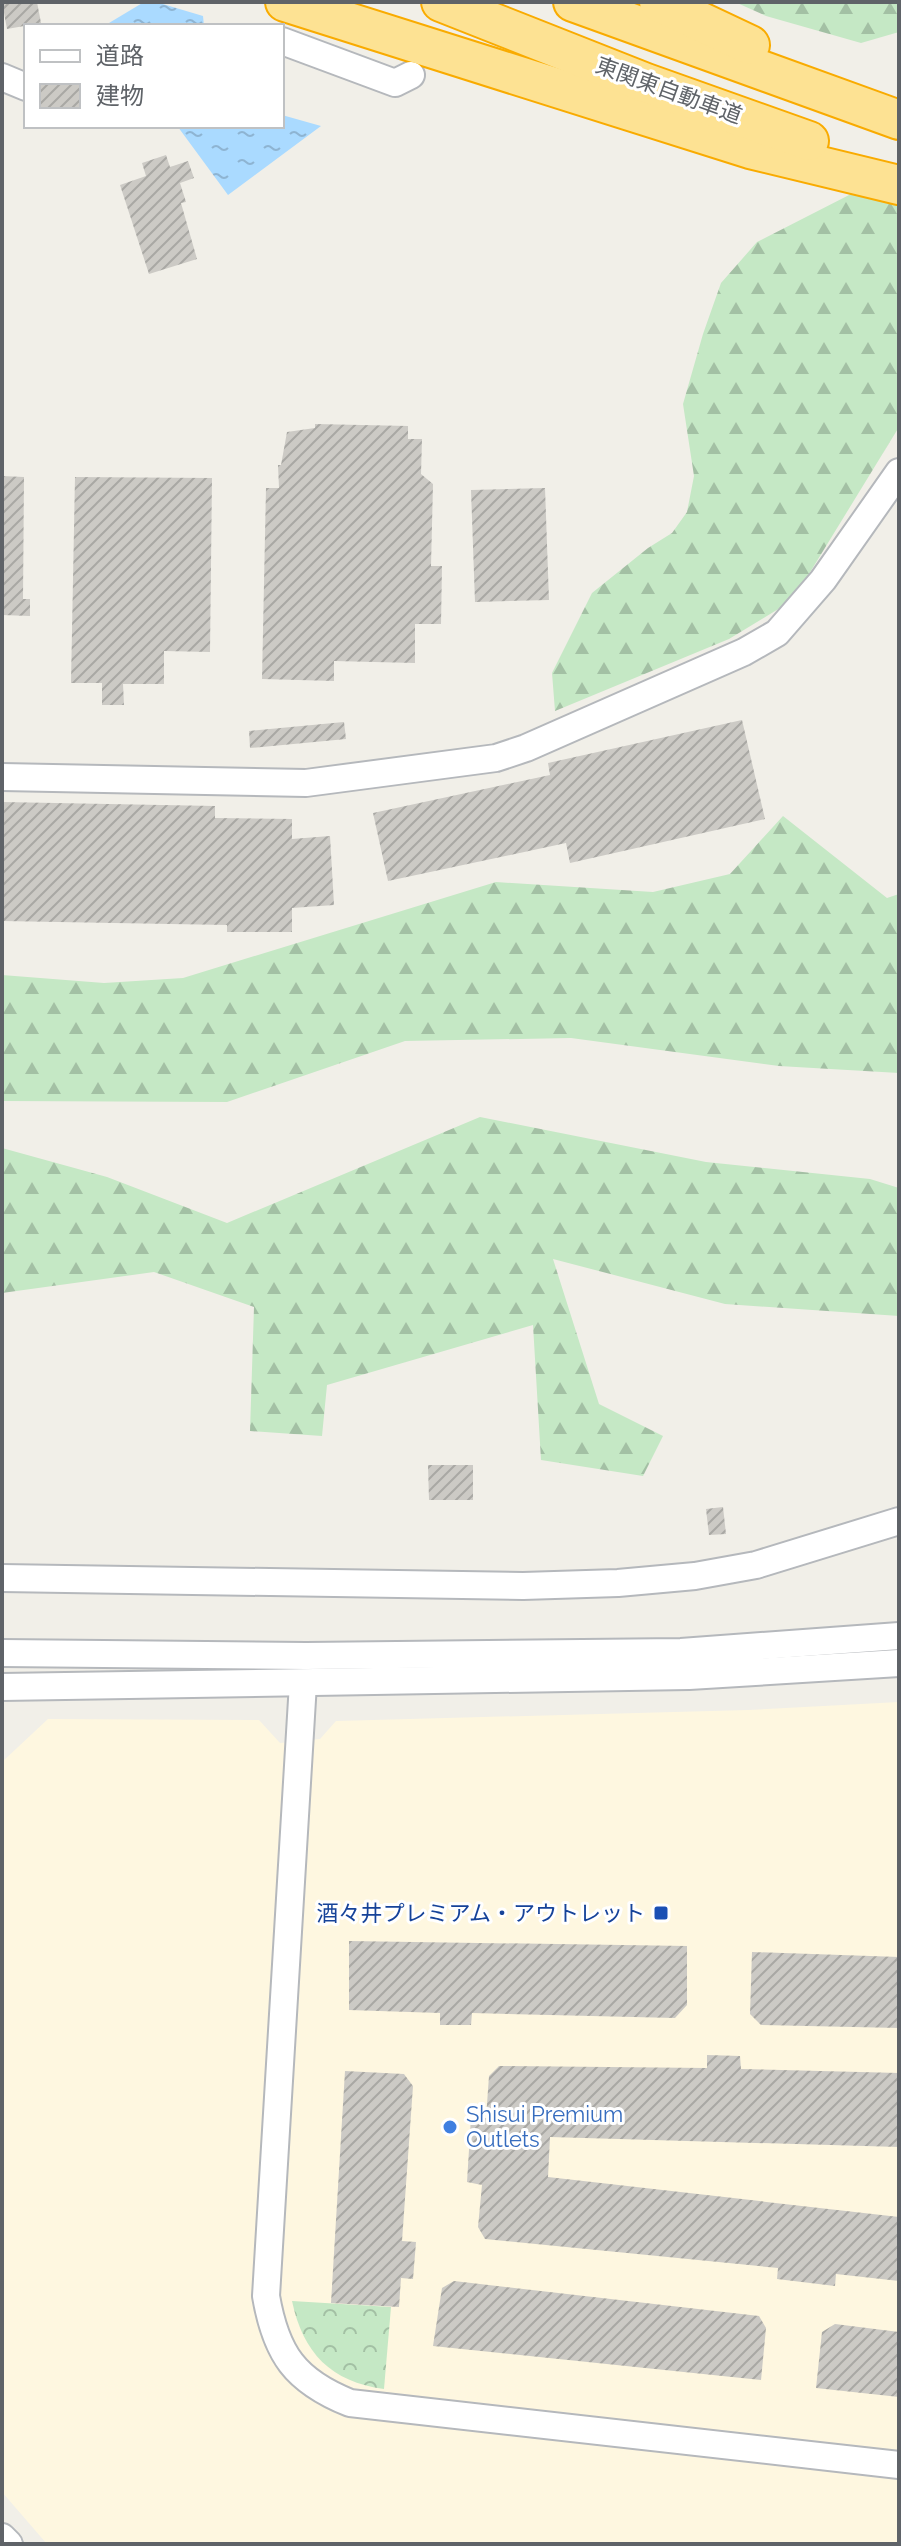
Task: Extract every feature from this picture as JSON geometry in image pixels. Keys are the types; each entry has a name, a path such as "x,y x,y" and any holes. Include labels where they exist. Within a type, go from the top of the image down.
{"highway":[{"path":"285,2 750,149 899,185"},
{"name":"東関東自動車道","path":"441,2 646,83 899,172"},
{"path":"573,2 765,74 899,118"},
{"path":"659,2 899,118"}],"street":[{"path":"284,42 395,83 411,75"},
{"path":"2,77 24,86"},
{"path":"2,777 306,783 496,758 526,748 744,652 777,633 823,580 899,472"},
{"path":"2,1578 491,1585 618,1583 695,1576 756,1565 899,1521"},
{"path":"3,1654 306,1656 681,1652 899,1636"},
{"path":"2,1687 689,1676 899,1663"},
{"path":"303,1683 266,2296 271,2325 285,2356 306,2381 350,2403 899,2465"},
{"path":"2,2537 9,2544"}],"shaded area":[{"name":"Shisui Premium Outlets","path":"899,1702 899,2544 47,2544 2,2492 2,1762 48,1719 259,1720 280,1743 320,1739 336,1721 748,1710"}],"green space":[{"path":"735,2 899,2 899,32 861,43 766,16"},
{"path":"853,193 899,206 899,427 793,600 729,639 555,711 552,673 592,593 672,533 687,512 694,476 683,404 721,283 757,242"},
{"path":"783,816 887,898 899,894 899,1073 779,1066 571,1038 405,1041 227,1102 2,1101 2,975 104,983 183,978 496,882 653,892 730,874"},
{"path":"480,1117 706,1162 870,1179 899,1188 899,1316 725,1304 553,1259 599,1404 663,1436 643,1476 541,1460 533,1325 327,1385 322,1436 250,1431 254,1307 154,1272 2,1293 2,1148 107,1177 227,1223"},
{"path":"292,2301 391,2307 384,2389 349,2380 322,2362 304,2336"}],"water":[{"path":"144,2 156,2 203,16 204,24 107,24"},
{"path":"284,116 321,126 228,195 179,128 284,128"}],"building":[{"path":"2,2 37,2 41,23 7,29"},
{"path":"166,155 170,167 188,161 194,178 180,183 186,202 181,203 197,259 149,274 120,185 146,176 142,163"},
{"path":"315,424 408,426 408,439 422,439 421,474 433,484 431,566 442,566 441,624 415,624 415,663 334,661 334,681 262,679 266,488 279,488 278,465 281,465 287,432 315,428"},
{"path":"2,476 24,477 23,599 30,599 30,616 2,615"},
{"path":"75,477 212,478 210,652 164,651 164,684 123,684 124,705 102,705 102,683 71,683"},
{"path":"545,488 549,600 475,602 471,490"},
{"path":"742,720 765,819 570,863 566,843 388,881 373,813 550,775 548,763"},
{"path":"344,722 346,739 250,748 249,731"},
{"path":"2,802 215,806 215,818 292,819 292,839 330,836 334,905 292,908 292,932 227,932 227,925 2,921"},
{"path":"428,1465 473,1465 473,1500 429,1500"},
{"path":"723,1507 726,1534 709,1535 706,1509"},
{"path":"349,1941 687,1946 687,2005 675,2018 472,2013 471,2025 440,2025 440,2013 349,2010"},
{"path":"752,1952 899,1957 899,2028 761,2025 750,2014"},
{"path":"707,2055 740,2056 741,2069 899,2073 899,2147 550,2137 548,2177 899,2217 899,2281 836,2274 835,2286 777,2279 778,2268 485,2239 478,2227 482,2185 467,2182 471,2117 486,2118 489,2076 499,2066 707,2068"},
{"path":"345,2071 404,2074 413,2086 402,2241 416,2242 413,2279 401,2278 399,2307 331,2303"},
{"path":"454,2281 759,2316 766,2328 761,2380 433,2346 442,2288"},
{"path":"835,2324 899,2332 899,2397 816,2388 822,2332"}],"place":[{"name":"酒々井プレミアム・アウトレット","path":"661,1913"},
{"name":"Shisui Premium Outlets","path":"450,2127"}]}
